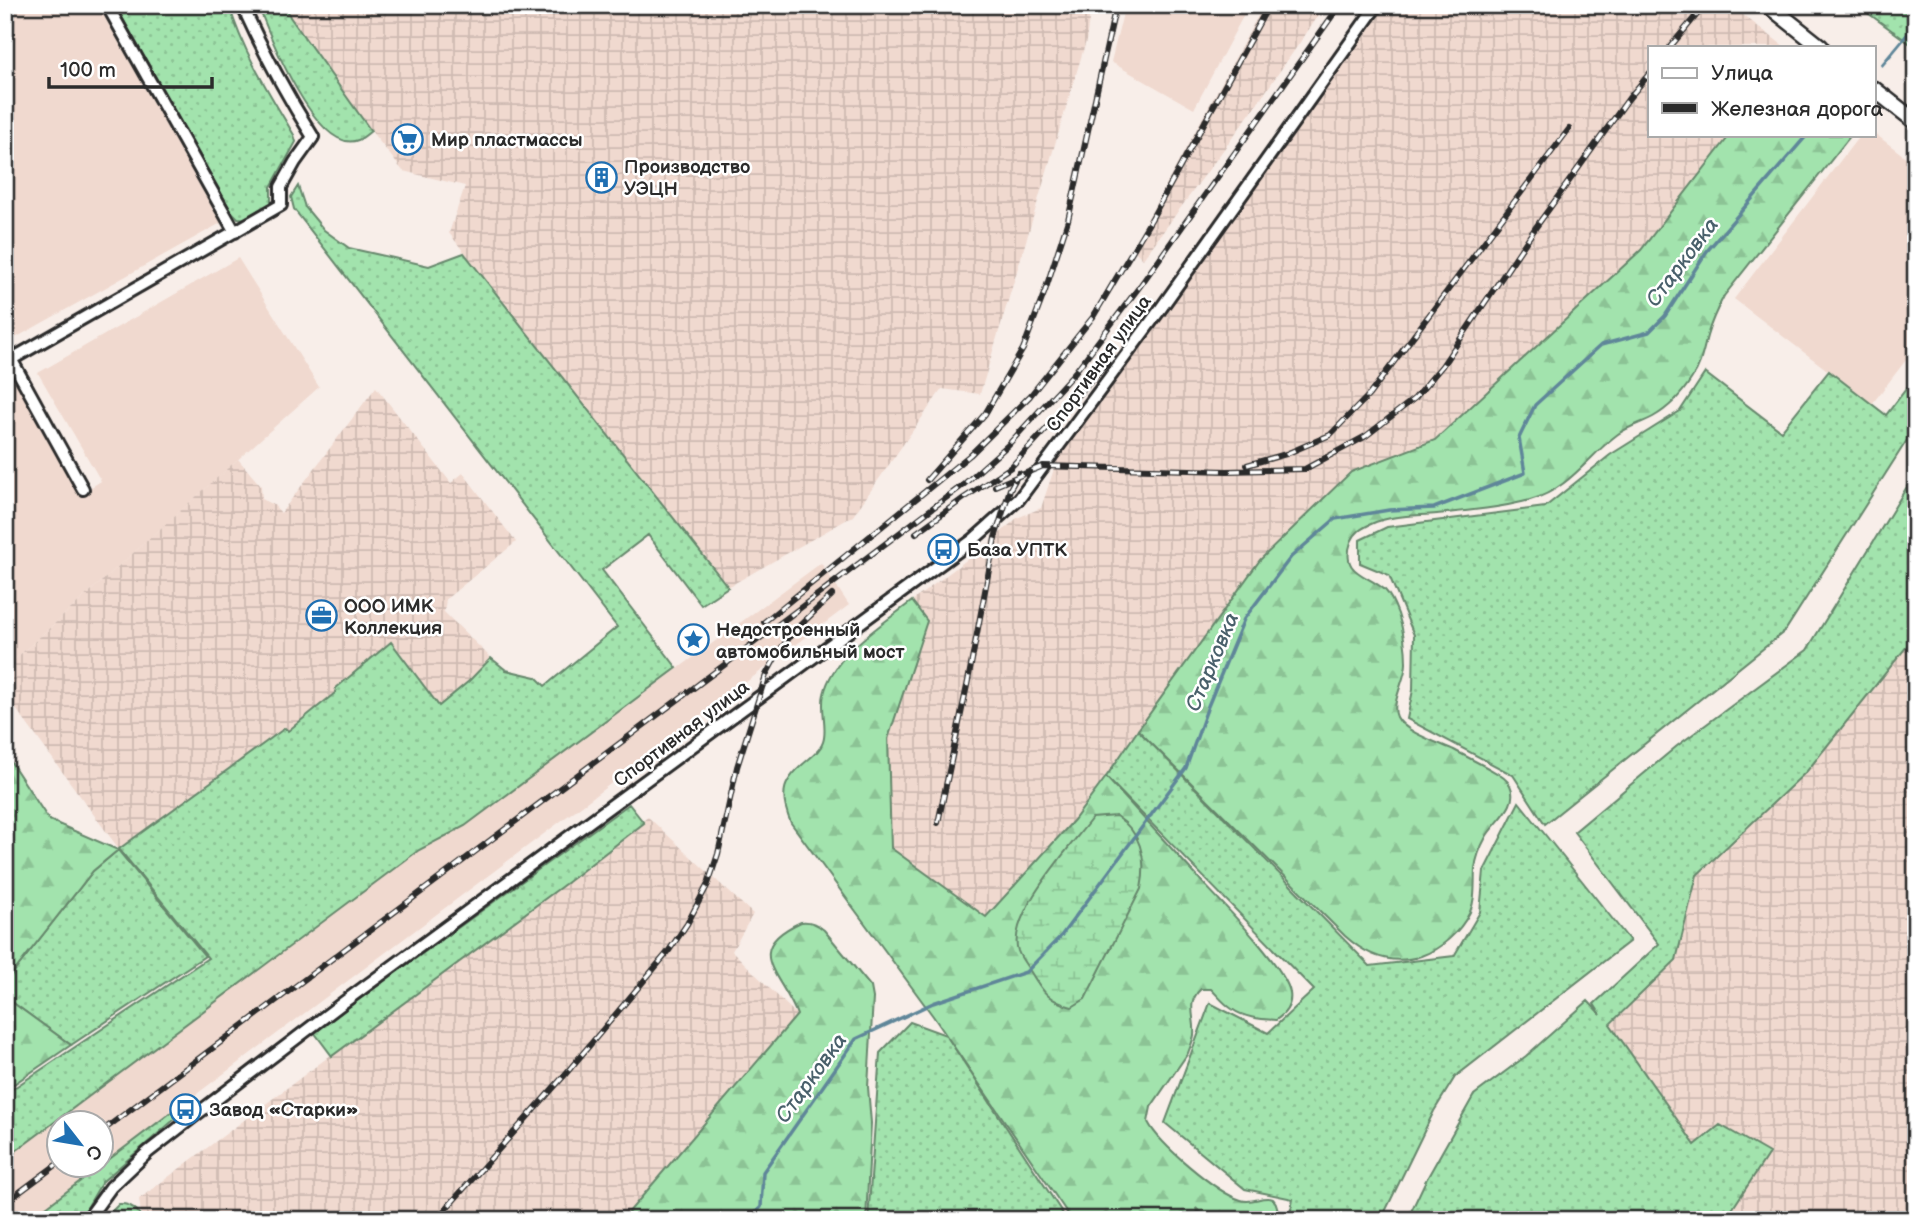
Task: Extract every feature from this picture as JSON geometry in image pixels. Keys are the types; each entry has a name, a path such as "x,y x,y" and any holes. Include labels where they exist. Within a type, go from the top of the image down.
{"main road":[{"path":"1768,5 1820,46"},
{"path":"1876,91 1916,122"}],"street":[{"path":"107,5 235,232"},
{"path":"12,359 281,205 281,187 313,137 285,92 242,5"},
{"name":"Спортивная улица","path":"88,1220 111,1187 148,1152 193,1117 344,1002 973,540 1011,507 1158,311 1377,5"},
{"path":"5,348 83,489"}],"shaded area":[{"path":"5,5 98,5 221,223 8,342 5,338"},
{"path":"286,5 1091,5 1086,41 980,394 942,389 853,516 728,587 449,233 465,186 403,171 371,131 290,17"},
{"path":"1125,5 1249,5 1194,109 1111,62"},
{"path":"1264,5 1326,5 1143,259 1132,248"},
{"path":"1384,5 1730,5 1784,46 1648,46 1648,136 1729,136 1641,250 1435,440 1351,472 1260,560 1074,820 986,917 891,848 888,739 927,621 912,601 989,543 1017,518 1041,508 1059,454 1159,320"},
{"path":"1876,135 1916,165 1916,347 1872,404 1734,299 1859,136"},
{"path":"238,258 319,387 5,668 5,364 79,495 101,481 38,373"},
{"path":"376,387 451,483 463,473 516,542 446,599 444,612 491,658 439,706 399,651 336,688 335,693 288,731 285,729 119,849 5,694 5,668 238,459 261,486 262,499 274,505 281,513"},
{"path":"821,563 849,605 116,1155 116,1110 71,1110 419,850 465,826"},
{"path":"1916,635 1916,1220 1725,1220 1768,1153 1695,1146 1610,1025 1676,960 1697,875 1807,771"},
{"path":"648,817 753,914 732,951 797,1015 622,1220 142,1220 139,1199"},
{"path":"46,1128 46,1180 82,1180 29,1220 5,1220 5,1159"}],"green space":[{"path":"115,5 229,5 249,56 296,142 271,187 271,205 248,219 238,218 231,211"},
{"path":"258,5 286,5 290,17 371,131 358,140 342,140 327,130 311,112 297,89 272,41"},
{"path":"1863,5 1916,5 1916,48 1861,8"},
{"path":"1729,136 1850,136 1724,296 1710,326 1698,368 1675,400 1664,409 1618,434 1568,480 1544,495 1495,507 1387,519 1362,529 1351,542 1349,561 1352,567 1387,592 1396,608 1401,626 1406,663 1395,705 1397,717 1414,732 1500,775 1510,785 1512,793 1509,806 1481,848 1476,865 1472,907 1455,933 1436,949 1421,956 1400,960 1380,957 1362,949 1345,936 1138,730 1260,560 1351,472 1435,440 1641,250"},
{"path":"298,186 305,207 324,230 349,248 429,266 464,253 728,587 701,605 648,535 602,570 677,668 465,826 419,850 71,1110 46,1110 46,1128 5,1159 5,1094 208,958 119,849 285,728 288,731 391,642 439,706 491,658 506,670 536,677 545,686 617,627 294,209 291,197"},
{"path":"1829,371 1886,415 1916,376 1916,426 1785,631 1545,824 1513,775 1407,719 1413,690 1414,635 1389,575 1360,563 1360,540 1387,527 1545,507 1610,455 1680,411 1705,373 1781,431"},
{"path":"1916,472 1916,635 1807,771 1697,875 1676,960 1610,1024 1695,1145 1720,1125 1769,1153 1725,1220 1407,1220 1474,1095 1526,1056 1588,1001 1601,1015 1594,1004 1659,944 1574,832 1677,746 1807,650"},
{"path":"912,601 927,621 888,739 891,848 986,917 1074,820 1106,777 1253,937 1286,982 1290,993 1289,1005 1276,1020 1237,1012 1211,989 1201,989 1196,994 1192,1005 1194,1035 1188,1053 1151,1107 1148,1122 1176,1155 1218,1188 1245,1201 1273,1199 1277,1206 1277,1220 1207,1220 1196,1208 1199,1220 1072,1220 933,1016 791,823 785,803 785,787 793,774 822,745 825,731 823,700 829,680 848,653"},
{"path":"1138,730 1370,966 1454,956 1480,912 1484,871 1519,802 1630,941 1455,1077 1434,1111 1381,1220 1289,1220 1293,1199 1245,1189 1165,1123 1210,1003 1268,1033 1314,990 1106,777"},
{"path":"5,753 49,820 118,850 93,871 5,983"},
{"path":"629,804 644,823 332,1056 314,1032"},
{"path":"1116,816 1132,830 1137,839 1143,858 1141,889 1085,999 1072,1007 1048,996 1040,987 1019,954 1017,936 1022,919 1043,882 1092,818"},
{"path":"118,850 205,956 71,1045 5,997 5,983 93,871"},
{"path":"801,922 814,923 824,930 871,987 873,998 868,1087 871,1123 866,1220 622,1220 797,1015 770,964 769,953 772,943 782,932"},
{"path":"5,997 71,1045 5,1090"},
{"path":"910,1022 946,1035 1067,1220 868,1220 880,1053"},
{"path":"173,1111 175,1119 116,1170 116,1154"},
{"path":"82,1180 104,1180 80,1220 29,1220"},
{"path":"119,1204 134,1208 142,1220 103,1220"}],"waterway":[{"name":"Старковка","path":"1882,65 1916,24"},
{"name":"Старковка","path":"749,1220 761,1207 763,1172 856,1039 933,1003 1026,972 1061,936 1186,768 1244,619 1291,557 1335,519 1389,510 1434,508 1525,473 1519,438 1535,405 1601,345 1649,332 1665,316 1707,251 1806,136"}],"railway":[{"path":"927,480 985,414 1023,349 1068,220 1116,5"},
{"path":"764,622 970,455 1030,396 1093,317 1152,218 1269,5"},
{"path":"116,1121 963,485 1008,445 1075,372 1140,286 1340,5"},
{"path":"1671,46 1705,5"},
{"path":"995,486 1043,466 1227,471 1305,469 1366,436 1415,398 1442,366 1536,227 1648,75"},
{"path":"1247,465 1286,454 1330,435 1369,395 1569,129"},
{"path":"916,533 1011,467 1113,357"},
{"path":"938,823 995,538 1010,489 1019,473"},
{"path":"436,1220 563,1077 668,952 687,924 708,884 718,854 737,767 766,675 779,651 796,629 832,595"},
{"path":"5,1203 46,1172"}],"place":[{"name":"Мир пластмассы","path":"408,139"},
{"name":"Производство УЭЦН","path":"601,177"},
{"name":"База УПТК","path":"944,549"},
{"name":"ООО ИМК Коллекция","path":"321,616"},
{"name":"Недостроенный автомобильный мост","path":"693,640"},
{"name":"Завод «Старки»","path":"186,1109"}]}
